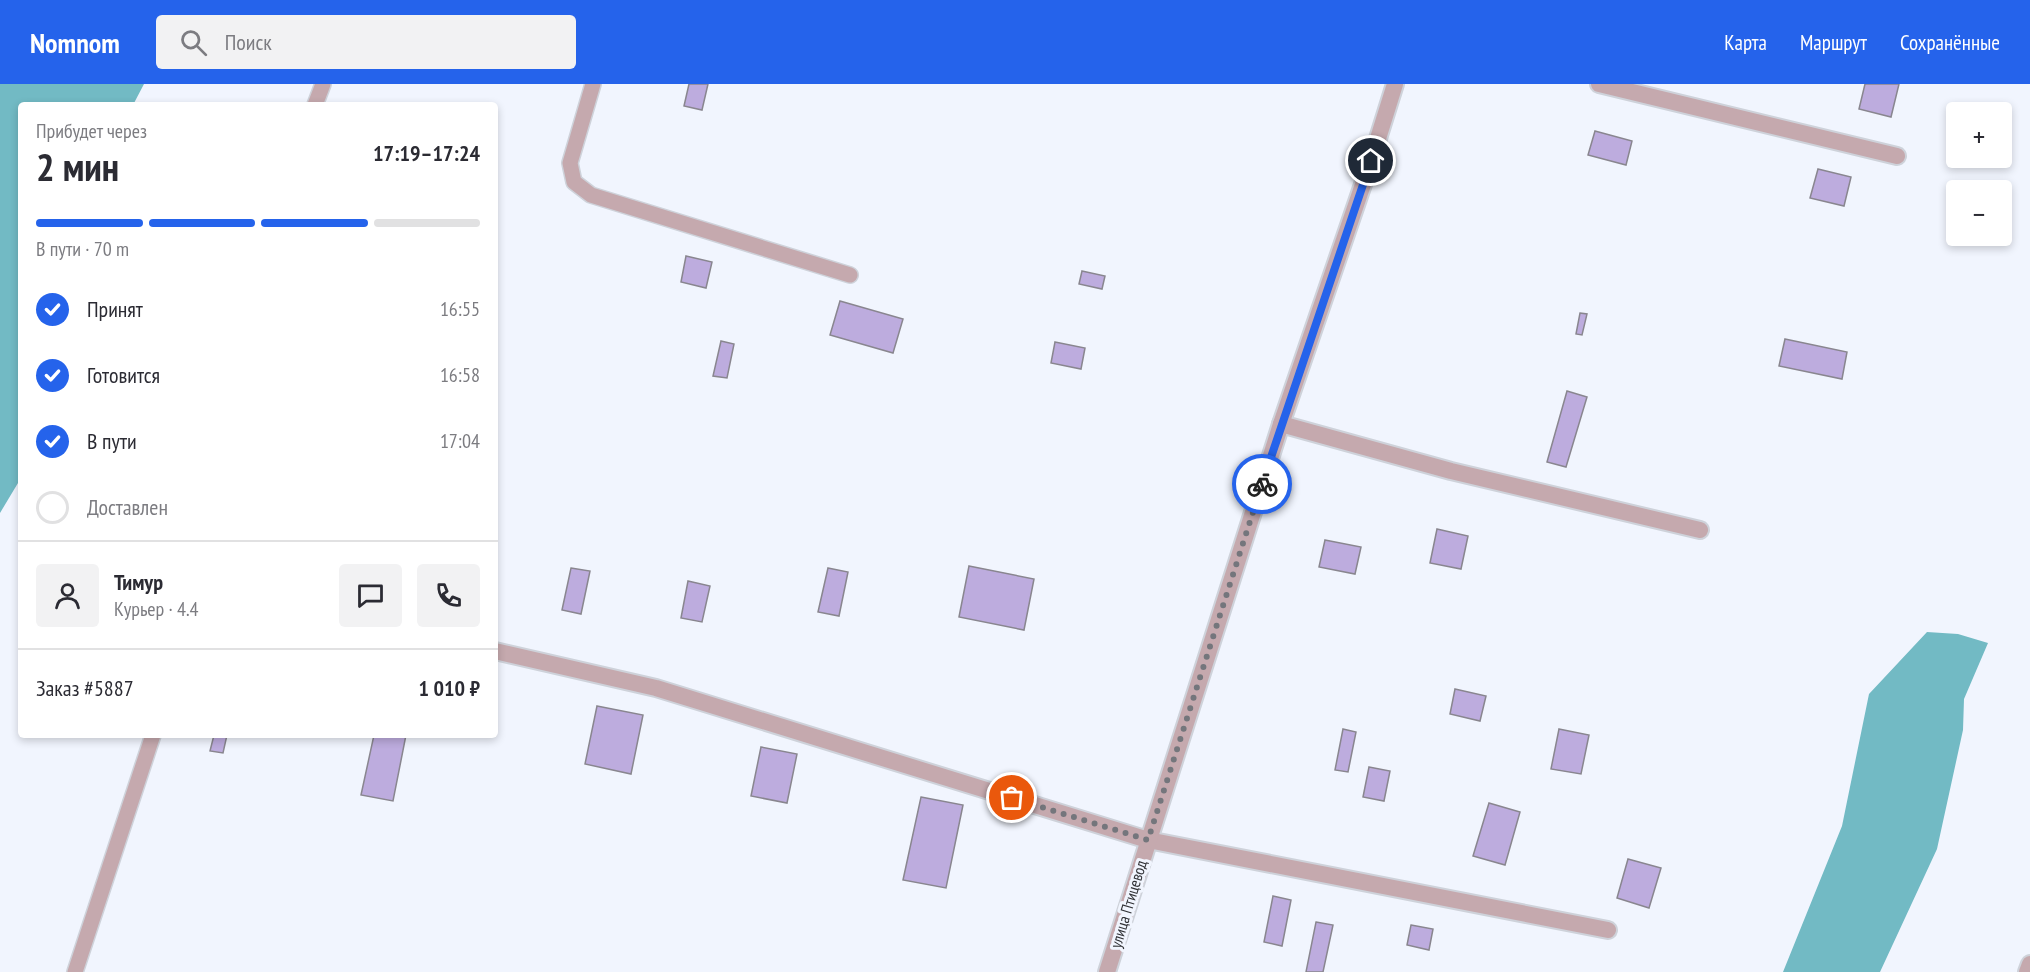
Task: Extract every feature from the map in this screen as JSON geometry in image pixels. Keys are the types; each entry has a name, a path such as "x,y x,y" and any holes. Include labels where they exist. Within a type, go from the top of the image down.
{"street":[{"name":"улица Птицевод","path":"1107,972 1281,424 1395,84"},
{"path":"1599,84 1897,156"},
{"path":"1281,424 1451,471 1700,530"},
{"path":"498,652 656,688 1148,840 1608,930"},
{"path":"2027,972 2030,964"}],"lane":[{"path":"316,102 323,84"},
{"path":"592,84 570,163 574,182 591,195 850,275"},
{"path":"75,972 152,738"}],"water":[{"path":"0,84 144,84 135,102 18,102 18,483 0,513"},
{"path":"1927,632 1958,634 1988,643 1964,699 1963,730 1937,849 1880,972 1783,972 1842,826 1869,694"}],"building":[{"path":"689,84 708,84 702,110 684,106"},
{"path":"1865,84 1899,84 1891,117 1859,109"},
{"path":"1595,131 1632,141 1626,165 1588,155"},
{"path":"1818,169 1851,177 1844,206 1810,198"},
{"path":"686,256 712,262 706,288 681,282"},
{"path":"1082,271 1105,276 1102,289 1079,284"},
{"path":"840,301 903,319 893,353 830,335"},
{"path":"1580,313 1587,314 1582,335 1576,334"},
{"path":"1785,339 1847,352 1842,379 1779,366"},
{"path":"721,341 734,344 727,378 713,376"},
{"path":"1055,342 1085,348 1081,369 1051,363"},
{"path":"1567,391 1587,397 1566,467 1547,462"},
{"path":"1437,529 1468,536 1461,569 1430,563"},
{"path":"1325,540 1361,547 1355,574 1319,567"},
{"path":"969,566 1034,579 1024,630 959,617"},
{"path":"571,568 590,571 581,614 562,610"},
{"path":"828,568 848,572 839,616 818,612"},
{"path":"688,581 710,586 702,622 681,618"},
{"path":"1455,689 1486,696 1480,721 1450,714"},
{"path":"597,706 643,715 631,774 585,764"},
{"path":"1343,729 1356,732 1348,772 1335,770"},
{"path":"1559,729 1589,735 1581,774 1551,769"},
{"path":"213,738 226,738 223,753 210,751"},
{"path":"373,738 405,738 393,801 361,795"},
{"path":"761,747 797,754 787,803 751,796"},
{"path":"1369,767 1390,771 1384,801 1363,797"},
{"path":"921,797 963,805 946,888 903,880"},
{"path":"1489,803 1520,812 1505,865 1473,856"},
{"path":"1628,859 1661,868 1649,908 1617,898"},
{"path":"1273,896 1291,900 1282,946 1264,942"},
{"path":"1316,922 1333,925 1323,972 1306,972"},
{"path":"1411,925 1433,929 1429,950 1407,945"}],"way so far":[{"path":"1012,798 1148,840 1262,484"}],"route":[{"path":"1262,484 1371,161"}]}
